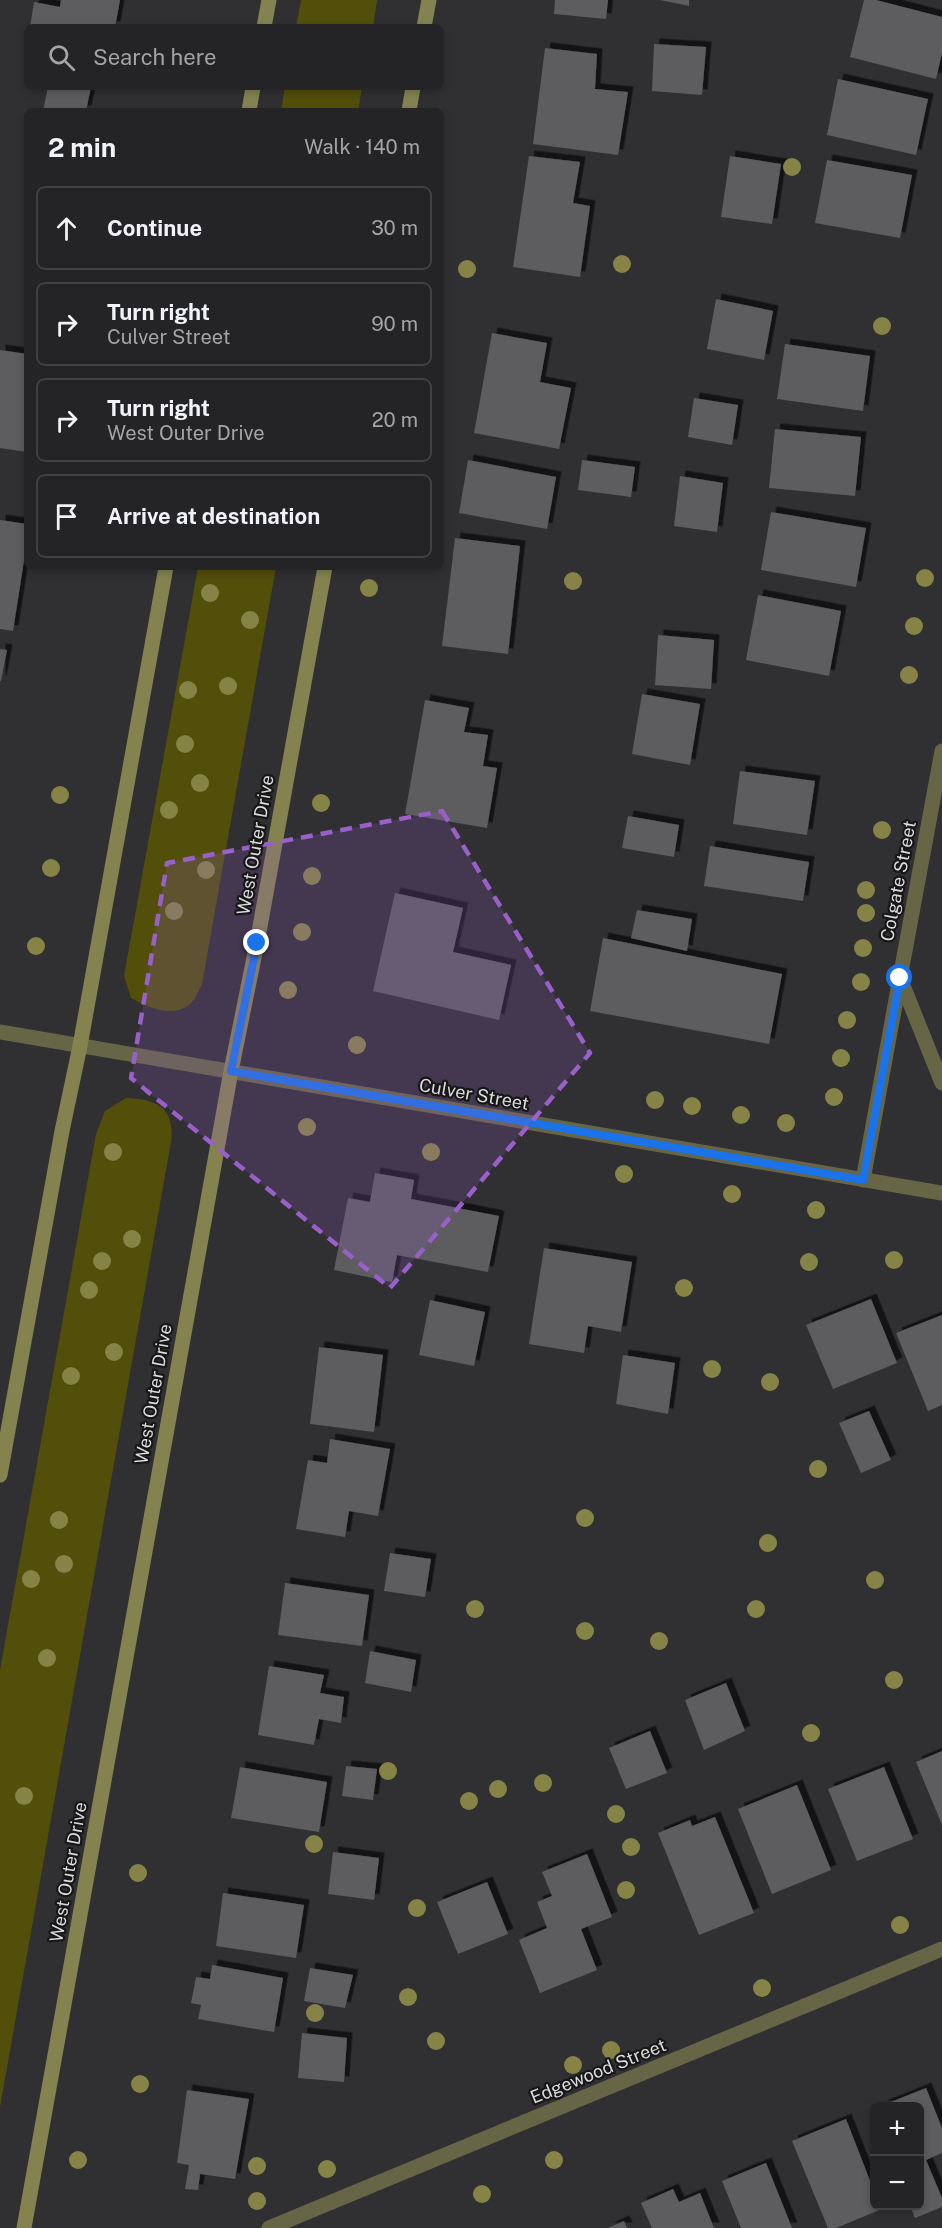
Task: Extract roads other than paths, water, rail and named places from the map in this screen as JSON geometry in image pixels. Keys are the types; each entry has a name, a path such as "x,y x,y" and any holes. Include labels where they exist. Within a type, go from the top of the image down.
{"main road":[{"path":"264,24 268,0"},
{"path":"425,24 429,0"},
{"path":"250,108 252,90"},
{"path":"410,108 412,90"},
{"path":"0,1475 165,570"},
{"name":"West Outer Drive","path":"24,2228 231,1071 257,943 325,570"}],"street":[{"name":"Colgate Street","path":"863,1180 942,751"},
{"path":"900,978 942,1083"},
{"name":"Culver Street","path":"0,1032 942,1193"},
{"name":"Edgewood Street","path":"268,2228 942,1949"}]}
